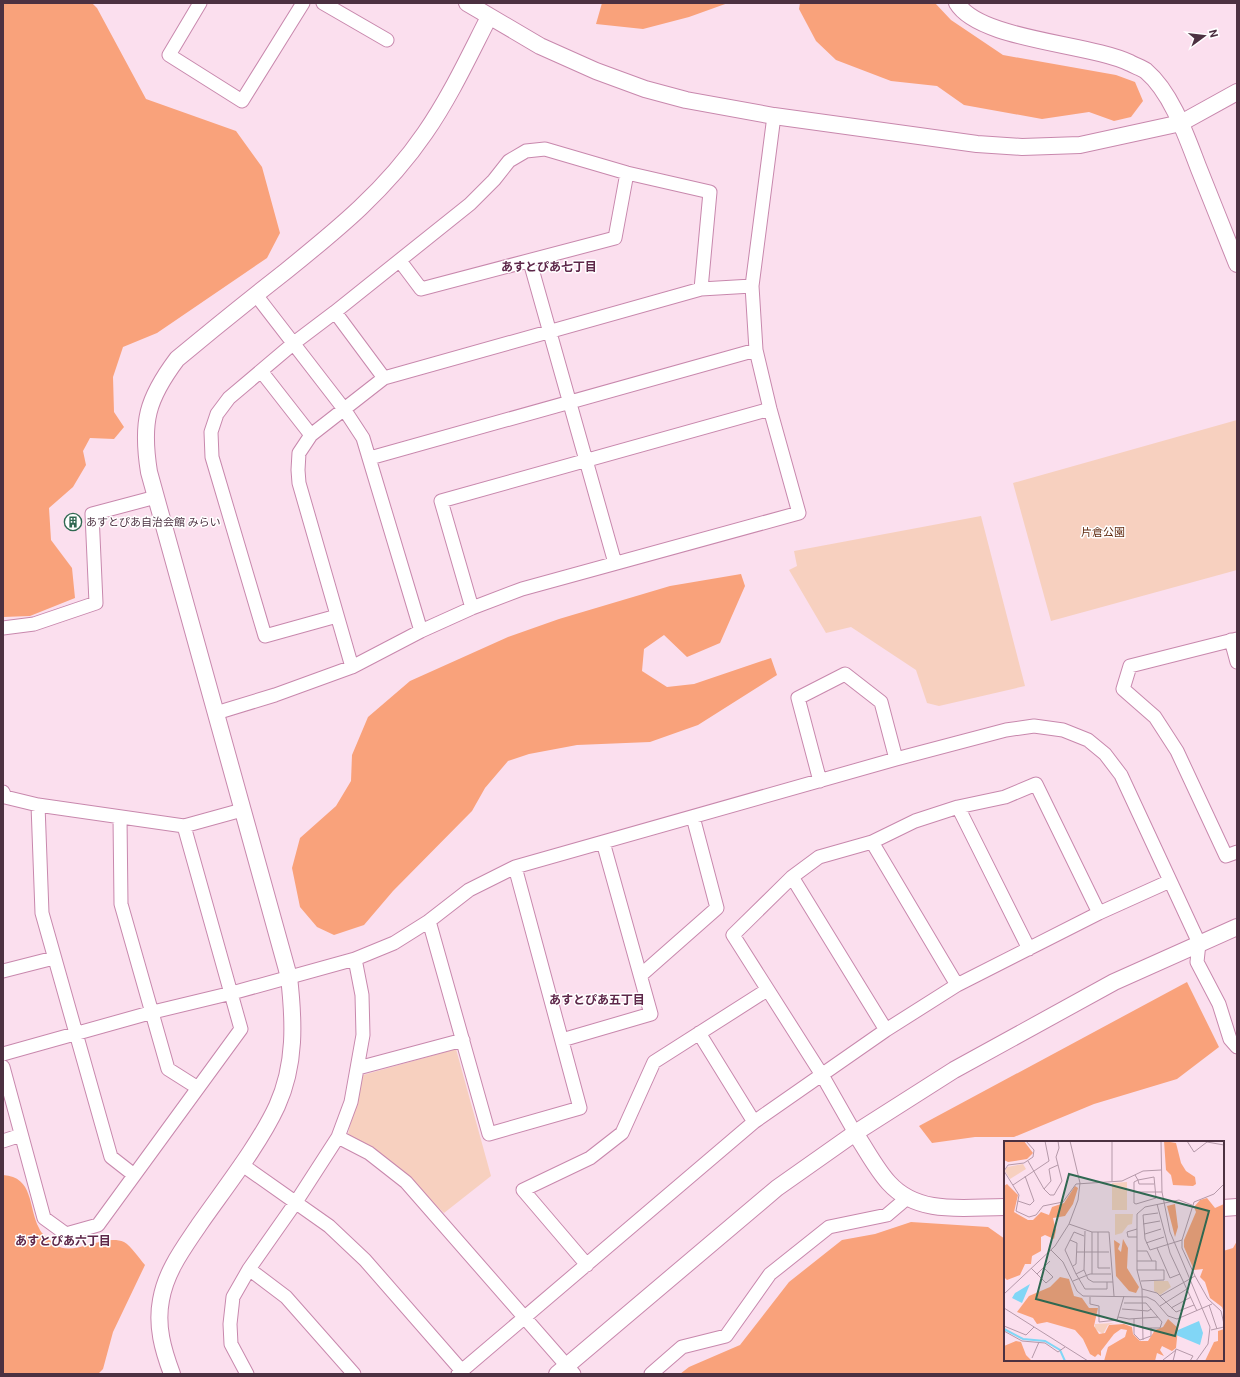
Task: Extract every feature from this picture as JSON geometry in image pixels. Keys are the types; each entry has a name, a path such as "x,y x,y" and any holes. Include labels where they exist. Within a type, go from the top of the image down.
{"street":[{"path":"200,3 169,55 242,102 303,3"},
{"path":"324,3 387,40"},
{"path":"467,3 540,46 596,71 645,89 686,100 774,116 977,144 1022,147 1080,145 1181,123 1237,92"},
{"path":"957,3 961,11 977,22 999,30 1115,56 1146,70 1160,86 1181,123 1237,264"},
{"path":"172,1374 163,1350 160,1324 161,1300 172,1264 261,1134 277,1105 286,1078 292,1048 294,1020 289,977 149,472 145,446 145,424 152,400 163,377 177,358 349,220 377,192 406,159 425,134 442,106 489,17"},
{"path":"216,713 275,695 352,667 421,631 472,608 522,589 799,512 770,409 756,350 752,286 774,116"},
{"path":"337,616 265,636 212,457 211,432 217,414 229,398 294,343 400,261 470,204 494,180 509,161 526,151 545,149 626,173 710,192 701,289"},
{"path":"400,261 421,289 530,262 615,238 626,173"},
{"path":"530,262 615,563"},
{"path":"352,667 300,482 298,470 300,453 311,435 384,378 701,289 752,286"},
{"path":"256,295 344,409 363,438 421,631"},
{"path":"335,312 384,378"},
{"path":"370,458 756,350"},
{"path":"261,371 311,435"},
{"path":"472,608 441,501 586,459 770,409"},
{"path":"3,628 34,624 96,603 92,514 156,497"},
{"path":"1237,662 1234,640 1130,666 1123,689 1155,717 1177,751 1226,856 1237,852"},
{"path":"820,781 798,698 845,674 881,702 896,759"},
{"path":"3,1054 153,1012 232,993 355,959 394,943 429,921 469,890 515,867 896,759 1006,730 1034,726 1063,730 1088,740 1105,754 1121,775 1199,943 1197,962 1219,1004 1230,1039 1237,1047"},
{"path":"1004,1207 934,1208 907,1198 889,1183 855,1133 822,1075 733,935 792,877 819,857 872,842 915,821 958,807 1005,797 1036,784 1099,914"},
{"path":"3,792 5,797 38,805 184,826 242,810"},
{"path":"38,805 42,912 111,1157 134,1175"},
{"path":"958,807 1029,949"},
{"path":"641,975 717,908 693,817"},
{"path":"120,818 122,904 168,1069 198,1088"},
{"path":"3,1067 44,1218 66,1234 98,1225 241,1029 184,826"},
{"path":"562,1040 651,1014 603,842"},
{"path":"872,842 957,985"},
{"path":"429,921 489,1134 580,1108 515,867"},
{"path":"792,877 886,1030"},
{"path":"241,1164 329,1226 365,1260 460,1373 754,1122 886,1030 957,985 1099,914 1170,881"},
{"path":"338,1137 369,1153 406,1182 524,1318 566,1371 777,1188 855,1133 961,1066 1114,982 1237,927"},
{"path":"3,971 54,958"},
{"path":"247,1374 231,1344 230,1324 233,1297 249,1270 296,1202 338,1137 351,1102 364,1035 362,995 355,959"},
{"path":"587,1265 523,1190 590,1158 622,1133 654,1062 767,990"},
{"path":"699,1034 754,1122"},
{"path":"358,1068 463,1040"},
{"path":"3,1141 21,1135"},
{"path":"651,1374 682,1347 726,1336 770,1274 829,1227 887,1215 907,1198"},
{"path":"1224,1208 1237,1208"},
{"path":"249,1270 286,1297 354,1374"}],"green space":[{"name":"片倉公園","path":"1237,420 1237,570 1051,621 1013,483"},
{"path":"981,516 1025,686 939,706 927,703 916,670 851,627 826,633 789,570 797,566 794,551"},
{"path":"456,1049 491,1176 444,1213 396,1167 348,1134 363,1075"}],"shaded area":[{"path":"3,3 92,3 97,8 146,99 236,131 262,167 280,233 267,258 157,333 123,347 113,377 114,412 124,427 114,439 90,438 83,451 86,465 73,487 49,508 51,540 72,568 75,598 30,616 3,617"},
{"path":"602,3 728,3 689,17 643,29 596,24"},
{"path":"800,3 935,3 951,20 1003,55 1116,75 1135,82 1143,101 1131,117 1114,121 1089,112 1042,119 964,105 937,86 891,81 836,60 816,41 799,9"},
{"path":"741,574 745,586 720,643 687,657 664,635 644,649 642,671 667,687 694,684 771,658 777,675 698,725 650,742 577,745 529,754 508,761 485,788 472,811 393,891 364,925 334,935 317,927 300,907 292,868 300,838 336,806 351,781 352,755 368,717 410,681 508,637 559,619 670,586"},
{"path":"1187,982 1219,1047 1177,1079 1094,1104 1014,1137 975,1137 932,1143 919,1126"},
{"path":"3,1175 13,1177 20,1181 25,1187 40,1230 56,1245 63,1248 71,1248 107,1240 116,1240 127,1244 145,1265 113,1332 103,1369 98,1374 3,1374"},
{"path":"911,1222 988,1227 1004,1238 1004,1361 1224,1361 1224,1251 1233,1248 1237,1241 1237,1374 680,1374 689,1367 740,1345 789,1282 842,1240 875,1234"}],"place":[{"name":"あすとぴあ自治会館 みらい","path":"73,522"}],"district":[{"name":"あすとぴあ七丁目","path":"549,267"},
{"name":"あすとぴあ五丁目","path":"597,1000"},
{"name":"あすとぴあ六丁目","path":"63,1241"}]}
